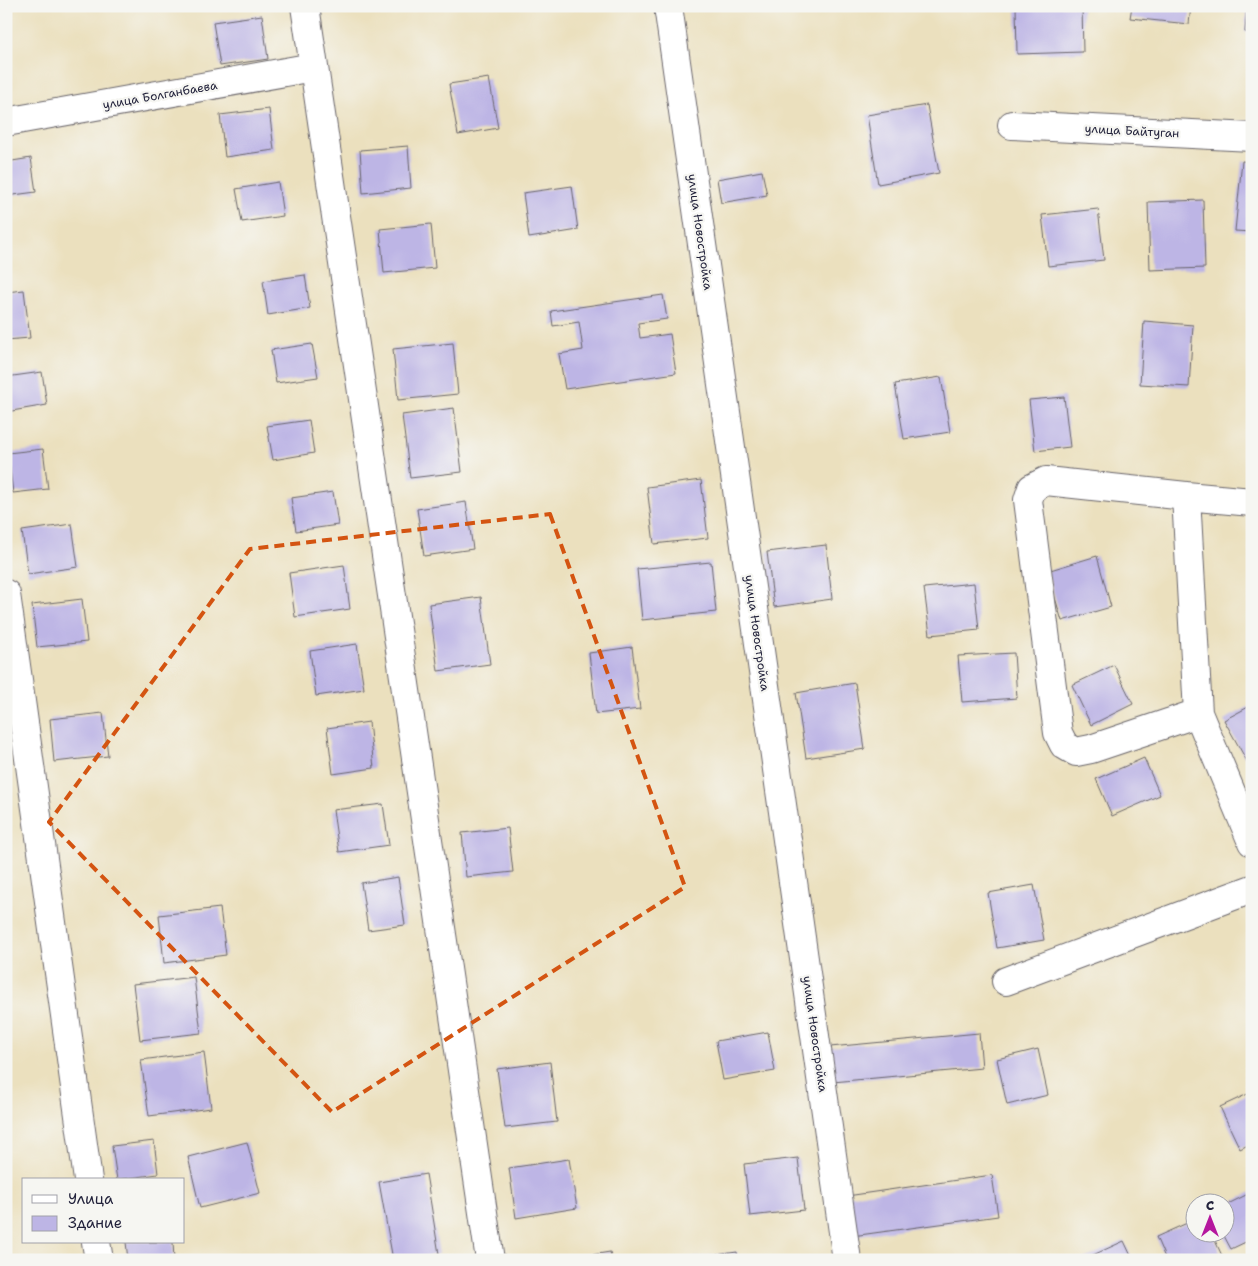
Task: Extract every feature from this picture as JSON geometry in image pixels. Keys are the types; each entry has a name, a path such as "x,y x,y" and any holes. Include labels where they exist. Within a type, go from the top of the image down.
{"street":[{"path":"305,6 490,1260"},
{"name":"улица Новостройка","path":"668,6 847,1260"},
{"name":"улица Болганбаева","path":"6,122 313,67"},
{"name":"улица Байтуган","path":"1012,125 1252,137"},
{"path":"1198,713 1091,749 1076,752 1064,745 1058,733 1028,500 1032,488 1046,480 1252,502"},
{"path":"1186,496 1198,713 1252,842"},
{"path":"6,594 88,1178"},
{"path":"1006,981 1252,889"},
{"path":"96,1244 99,1260"}],"highlighted area":[{"path":"550,514 685,887 332,1112 49,822 250,549"}],"building":[{"path":"1016,6 1082,6 1083,52 1017,54"},
{"path":"1132,6 1191,6 1189,24 1130,18"},
{"path":"1247,6 1252,6 1252,33 1245,32"},
{"path":"262,15 268,59 220,66 213,22"},
{"path":"489,78 498,128 458,135 449,84"},
{"path":"927,105 939,173 878,184 867,115"},
{"path":"269,109 274,150 225,157 220,115"},
{"path":"408,146 411,188 363,193 360,150"},
{"path":"31,158 36,192 6,196 6,162"},
{"path":"1242,161 1252,162 1252,232 1235,231"},
{"path":"762,171 767,195 721,203 717,179"},
{"path":"278,182 283,216 242,222 236,189"},
{"path":"572,186 578,230 529,238 523,193"},
{"path":"1203,200 1205,268 1150,270 1148,202"},
{"path":"1098,209 1104,260 1048,266 1042,215"},
{"path":"431,224 435,268 384,273 380,229"},
{"path":"305,275 310,308 268,315 263,281"},
{"path":"24,290 30,338 6,340 6,292"},
{"path":"663,295 667,319 638,323 640,338 670,334 676,373 565,389 559,354 583,350 579,322 553,326 551,311"},
{"path":"1144,321 1193,325 1189,387 1140,384"},
{"path":"453,343 458,394 398,400 393,349"},
{"path":"312,344 318,377 276,383 271,350"},
{"path":"42,372 47,405 6,412 6,377"},
{"path":"941,377 950,432 904,439 895,384"},
{"path":"1064,397 1070,447 1035,451 1029,400"},
{"path":"454,408 462,472 410,478 402,415"},
{"path":"309,420 314,453 273,460 267,426"},
{"path":"43,449 48,489 13,493 8,453"},
{"path":"701,480 708,538 654,544 647,487"},
{"path":"333,492 338,525 296,531 291,498"},
{"path":"466,502 473,549 424,556 417,509"},
{"path":"72,524 78,567 28,574 22,531"},
{"path":"826,545 832,599 774,607 767,552"},
{"path":"1097,556 1111,607 1062,621 1047,571"},
{"path":"711,562 716,612 642,620 637,569"},
{"path":"344,565 350,609 295,617 289,573"},
{"path":"974,583 979,630 930,635 924,588"},
{"path":"481,597 490,664 438,671 429,604"},
{"path":"82,599 87,642 37,647 32,605"},
{"path":"357,644 364,689 316,696 310,651"},
{"path":"632,647 640,709 596,714 589,653"},
{"path":"1014,653 1017,698 962,702 958,656"},
{"path":"1114,665 1133,704 1091,725 1072,685"},
{"path":"855,683 865,749 806,758 796,693"},
{"path":"1252,705 1252,761 1248,763 1224,720"},
{"path":"103,713 108,756 54,762 50,719"},
{"path":"369,722 374,768 333,774 327,728"},
{"path":"1144,758 1160,795 1112,816 1096,779"},
{"path":"383,804 389,845 339,852 333,810"},
{"path":"508,828 513,872 466,877 462,833"},
{"path":"398,877 405,925 368,930 361,883"},
{"path":"1034,885 1044,940 997,948 988,893"},
{"path":"220,908 226,955 164,963 159,915"},
{"path":"194,977 201,1033 140,1040 133,984"},
{"path":"768,1032 775,1071 723,1080 716,1041"},
{"path":"979,1033 982,1068 833,1082 830,1047"},
{"path":"1038,1049 1048,1095 1007,1105 997,1059"},
{"path":"204,1052 211,1108 149,1116 141,1060"},
{"path":"550,1062 557,1122 505,1128 497,1069"},
{"path":"1252,1092 1252,1143 1240,1149 1220,1107"},
{"path":"154,1141 158,1174 117,1178 112,1146"},
{"path":"247,1142 260,1193 200,1208 188,1157"},
{"path":"798,1158 804,1210 750,1216 744,1164"},
{"path":"569,1159 577,1208 516,1218 509,1168"},
{"path":"426,1174 439,1254 405,1260 393,1260 379,1182"},
{"path":"992,1175 998,1216 852,1236 847,1196"},
{"path":"1252,1192 1252,1239 1231,1249 1228,1244 1236,1244 1236,1200"},
{"path":"1186,1224 1186,1244 1217,1244 1224,1260 1166,1260 1156,1237"},
{"path":"1124,1241 1133,1260 1082,1260"},
{"path":"126,1244 173,1244 174,1260 128,1260"},
{"path":"610,1252 612,1260 566,1260 566,1259"},
{"path":"737,1252 738,1260 687,1260 687,1259"}]}
